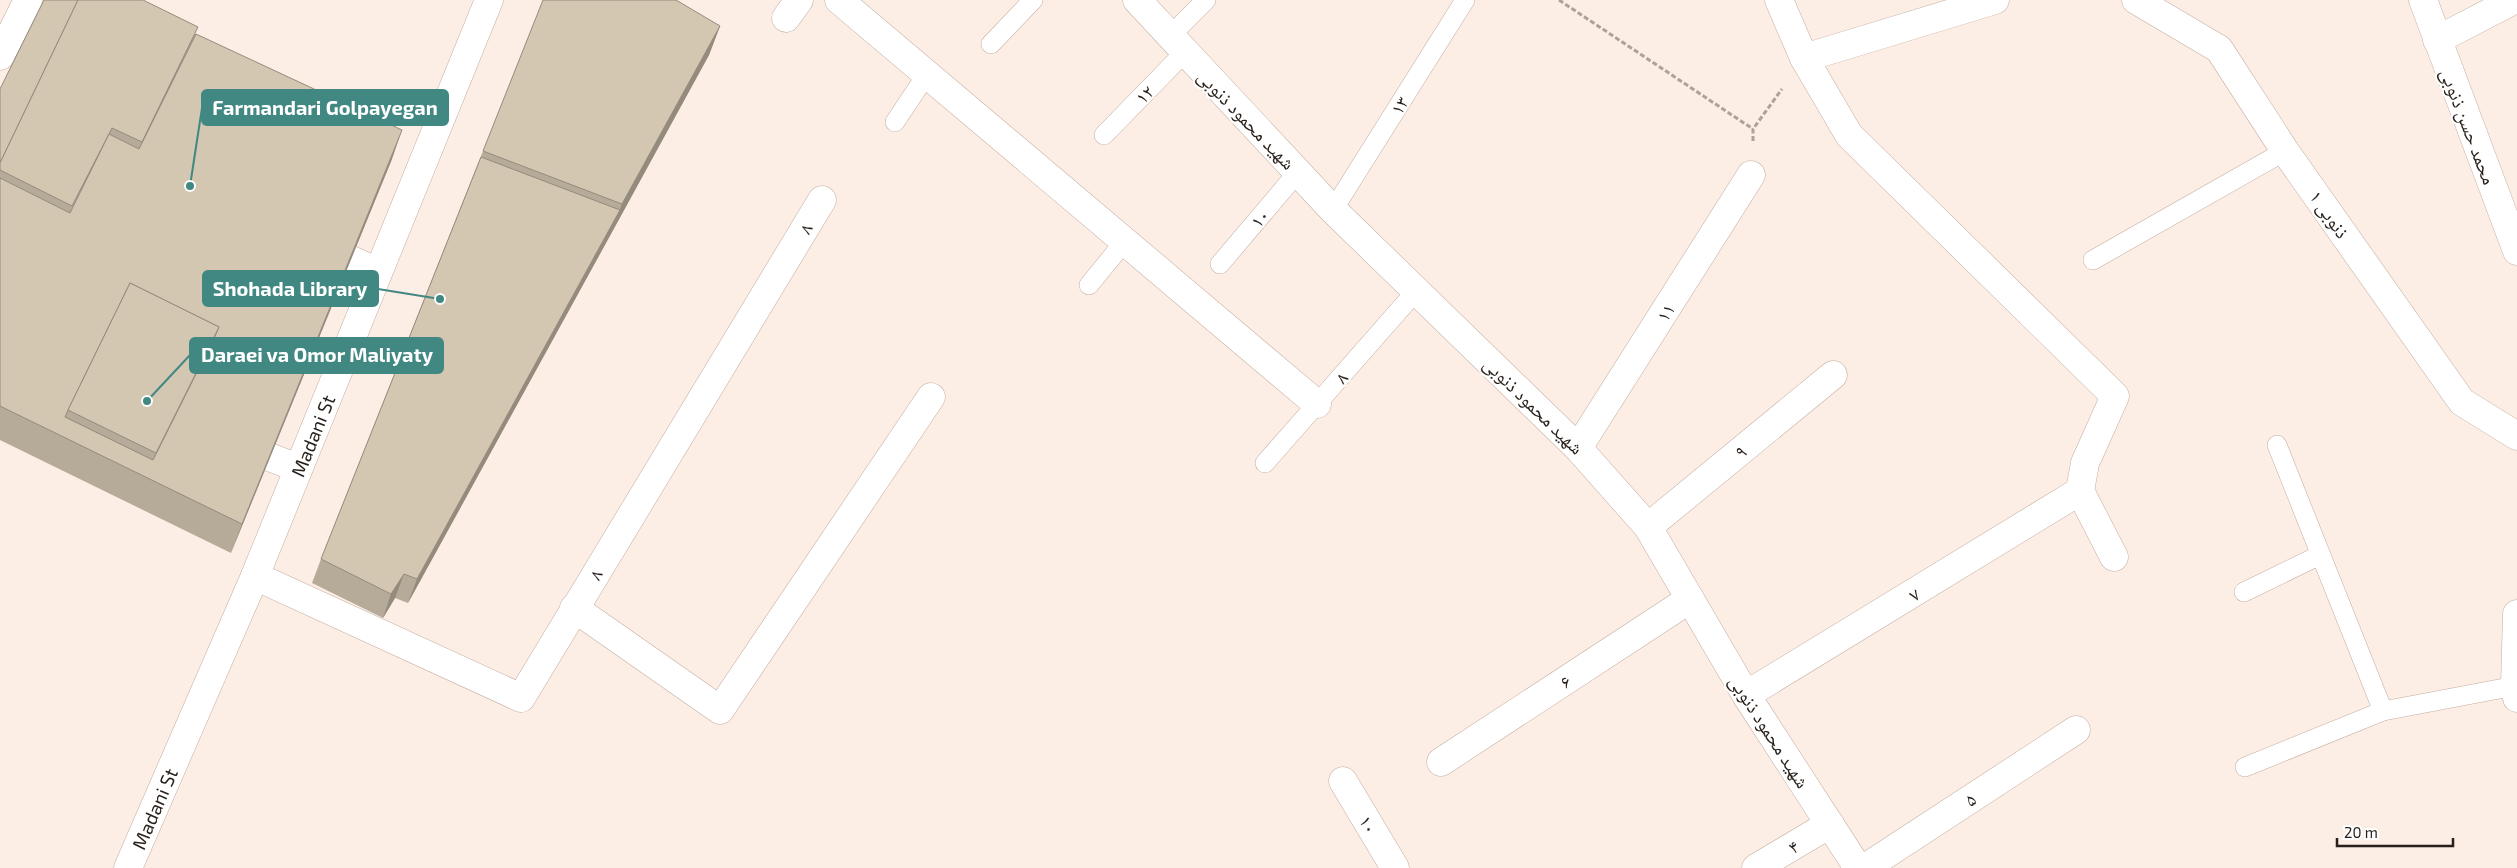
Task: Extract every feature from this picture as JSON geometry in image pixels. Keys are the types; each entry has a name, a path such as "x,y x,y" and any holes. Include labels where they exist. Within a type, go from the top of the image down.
{"street":[{"path":"0,56 28,0"},
{"name":"Madani St","path":"128,868 255,576 489,0"},
{"path":"839,0 1317,404"},
{"name":"شهید محمود ذنوبی","path":"1137,0 1333,210 1578,448 1648,527 1746,695 1858,868"},
{"path":"1778,0 1804,58 1849,135 2115,396 2085,463 2080,492 2114,557"},
{"path":"1804,58 1995,0"},
{"name":"ذنوبی ۱","path":"2136,0 2220,49 2285,151 2462,402 2517,436"},
{"name":"محمد حسن ذنوبی","path":"2422,0 2517,251"},
{"path":"2437,40 2514,0"},
{"name":"۱۱","path":"1578,448 1752,175"},
{"name":"۸","path":"255,576 521,698 822,200"},
{"path":"298,236 378,272"},
{"name":"۹","path":"1648,527 1833,375"},
{"path":"574,608 720,710 931,396"},
{"path":"253,418 240,446 298,468"},
{"name":"۷","path":"1746,695 2080,492"},
{"name":"۶","path":"1441,762 1690,599"},
{"path":"2516,692 2517,614"},
{"name":"۵","path":"1865,868 2076,730"},
{"name":"۱۰","path":"1343,781 1395,868"},
{"name":"۴","path":"1756,868 1830,824"}],"lane":[{"path":"991,44 1033,0"},
{"name":"۱۲","path":"1104,135 1177,45 1206,0"},
{"name":"۱۳","path":"1333,210 1465,0"},
{"path":"894,122 927,74"},
{"path":"2093,260 2285,151"},
{"name":"۱۰","path":"1220,264 1298,172"},
{"path":"1089,285 1125,242"},
{"name":"۸","path":"1265,464 1416,291"},
{"path":"2277,445 2383,710"},
{"path":"2244,592 2320,555"},
{"path":"2246,767 2383,710 2516,692"}],"path":[{"path":"1559,0 1754,129"},
{"path":"1752,175 1754,129 1804,58"}],"building":[{"path":"44,0 78,0 0,163 0,89"},
{"path":"78,0 143,0 198,27 142,142 112,128 72,206 0,170 0,163"},
{"path":"543,0 676,0 720,26 622,204 483,151"},
{"path":"196,34 402,130 242,524 0,406 0,178 70,213 109,134 139,149","holes":["130,283 219,327 153,460 65,417"]},
{"path":"481,157 620,210 417,579 404,574 391,594 321,559"},
{"path":"130,283 219,327 156,453 68,410"}],"place":[{"name":"Farmandari Golpayegan","path":"190,186"},
{"name":"Shohada Library","path":"440,299"},
{"name":"Daraei va Omor Maliyaty","path":"147,401"}]}
